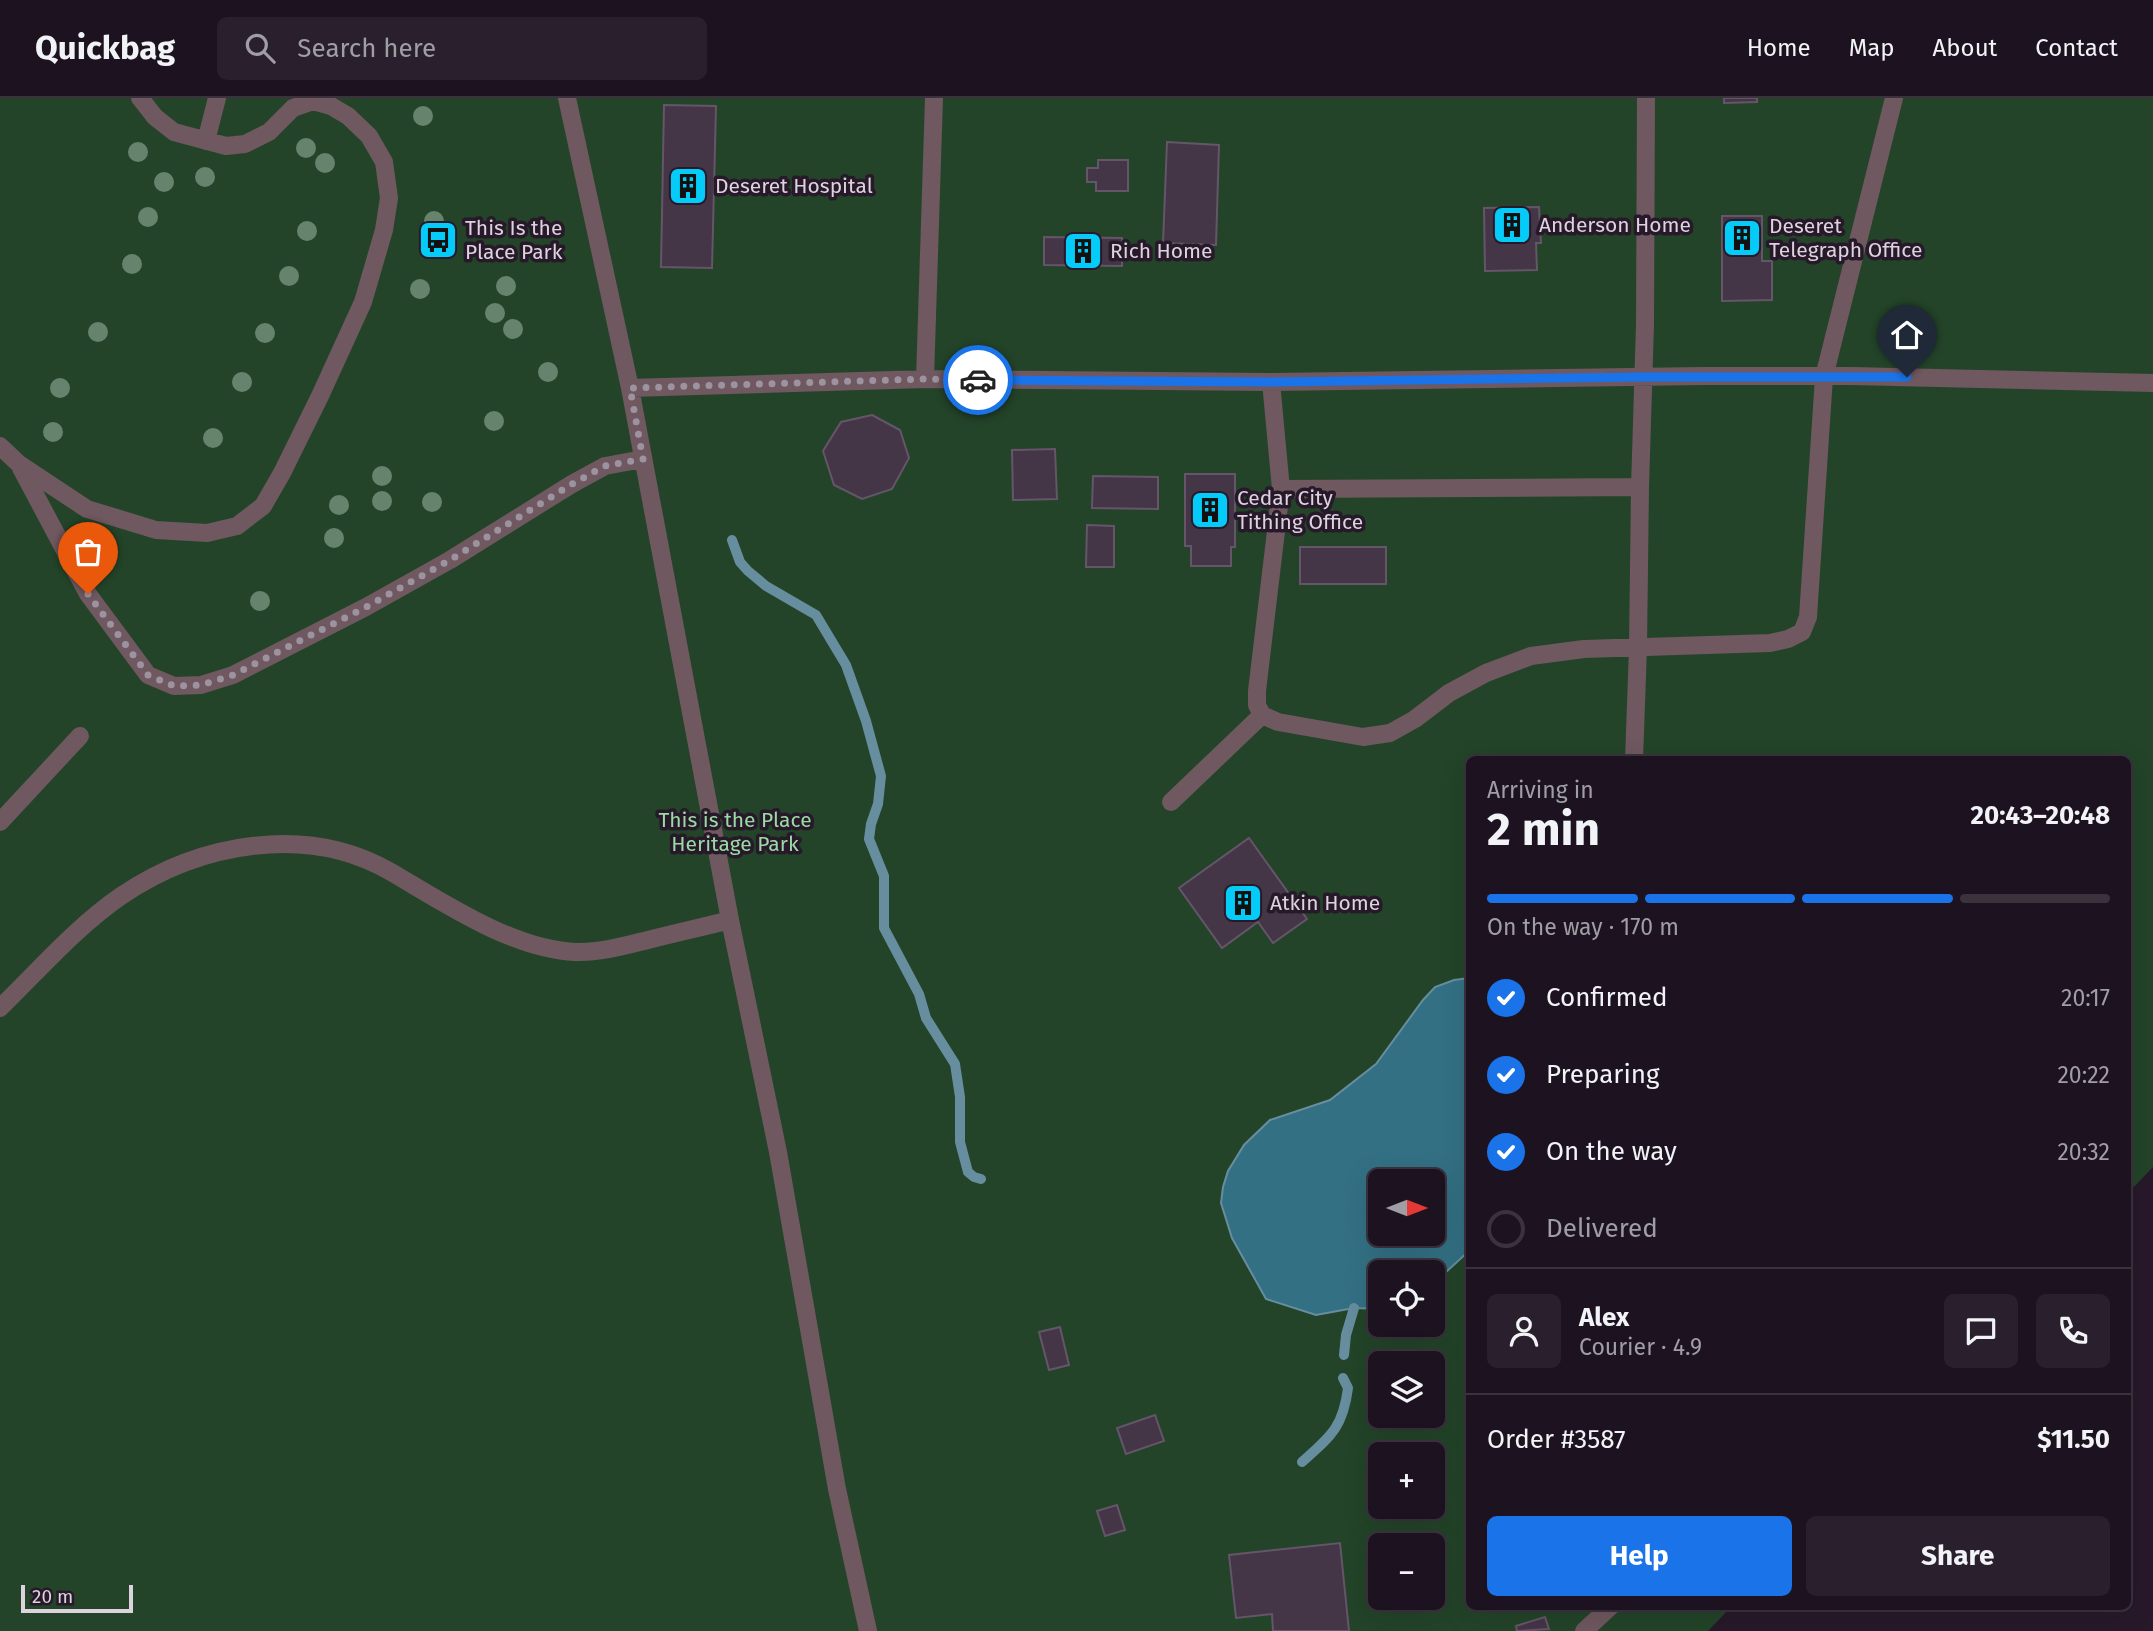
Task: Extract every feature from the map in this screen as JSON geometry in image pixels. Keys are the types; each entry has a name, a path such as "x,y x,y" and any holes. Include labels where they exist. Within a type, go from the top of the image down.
{"lane":[{"path":"0,446 19,464 87,509 156,530 207,533 237,526 263,506 320,396 363,302 384,230 389,198 384,162 369,136 348,116 331,106 313,101 293,108 269,132 246,144 226,146 174,132 155,117 140,98"},
{"path":"206,141 217,98"},
{"path":"567,98 630,388 730,920 778,1152 837,1489 867,1631"},
{"path":"925,379 934,98"},
{"path":"1634,756 1644,377 1646,98"},
{"path":"1271,382 1281,489 1257,705 1262,715 1278,723 1363,737 1390,733 1415,719 1449,693 1486,673 1531,656 1584,649 1770,643 1788,639 1802,632 1808,617 1824,377 1894,98"},
{"path":"630,388 925,379 1271,382 1824,377 2153,383"},
{"path":"19,464 88,594 148,675 174,686 201,685 233,675 450,560 605,466 643,459"},
{"path":"1281,489 1640,487"},
{"path":"1171,802 1262,715"},
{"path":"0,822 80,736"},
{"path":"0,1008 90,919 121,896 161,873 202,856 250,846 297,843 338,849 372,861 475,921 541,947 575,952 610,949 730,920"},
{"path":"1584,1631 1607,1610"}],"green space":[{"name":"This is the Place Heritage Park","path":"0,98 2153,98 2153,1167 2131,1190 2131,756 1466,756 1466,1610 1728,1610 1708,1631 0,1631"}],"water":[{"path":"1466,978 1466,1254 1445,1273 1445,1260 1368,1260 1368,1309 1354,1308 1316,1315 1266,1299 1232,1238 1221,1203 1228,1171 1244,1145 1270,1120 1330,1100 1376,1064 1435,987"}],"building":[{"path":"1724,98 1757,98 1757,102 1724,103"},
{"name":"Deseret Hospital","path":"664,105 716,106 712,268 661,267"},
{"path":"1167,142 1219,145 1216,245 1163,243"},
{"path":"1098,160 1128,160 1128,191 1096,191 1096,182 1087,182 1087,168 1098,168"},
{"name":"Anderson Home","path":"1539,207 1541,243 1536,243 1537,270 1485,271 1484,208"},
{"name":"Deseret Telegraph Office","path":"1722,216 1762,216 1762,261 1772,261 1772,300 1722,301"},
{"name":"Rich Home","path":"1044,237 1122,238 1122,266 1044,265"},
{"path":"872,415 900,430 909,458 892,489 862,499 834,485 823,451 841,422"},
{"path":"1055,449 1057,499 1013,500 1012,450"},
{"name":"Cedar City Tithing Office","path":"1185,474 1235,474 1235,547 1231,547 1231,566 1191,566 1191,546 1185,546"},
{"path":"1093,476 1158,477 1158,509 1092,508"},
{"path":"1087,525 1114,526 1114,567 1086,567"},
{"path":"1300,547 1386,547 1386,584 1300,584"},
{"name":"Atkin Home","path":"1249,838 1307,919 1273,943 1258,922 1222,948 1179,888"},
{"path":"1060,1327 1069,1365 1049,1370 1039,1332"},
{"path":"1155,1415 1164,1441 1126,1454 1117,1428"},
{"path":"1117,1505 1125,1530 1105,1536 1097,1511"},
{"path":"1340,1543 1349,1631 1273,1631 1272,1614 1236,1618 1229,1555"},
{"path":"1545,1617 1549,1629 1517,1631 1516,1626"}],"waterway":[{"path":"732,540 740,562 748,571 766,586 816,615 846,665 866,721 881,776 878,804 869,839 884,876 884,928 919,994 926,1018 955,1064 960,1097 960,1142 968,1172 981,1179"},
{"path":"1344,1355 1346,1335 1354,1308"},
{"path":"1302,1462 1328,1438 1339,1422 1348,1388 1343,1378"}],"way so far":[{"path":"88,594 148,675 174,686 201,685 233,675 366,607 450,560 605,466 643,459 630,388 925,379 978,380"}],"place":[{"name":"Deseret Hospital","path":"688,186"},
{"name":"Anderson Home","path":"1512,225"},
{"name":"Deseret Telegraph Office","path":"1742,238"},
{"name":"This Is the Place Park","path":"438,240"},
{"name":"Rich Home","path":"1083,251"},
{"name":"Cedar City Tithing Office","path":"1210,510"},
{"name":"Atkin Home","path":"1243,903"}],"route":[{"path":"978,380 1271,382 1907,377"}]}
